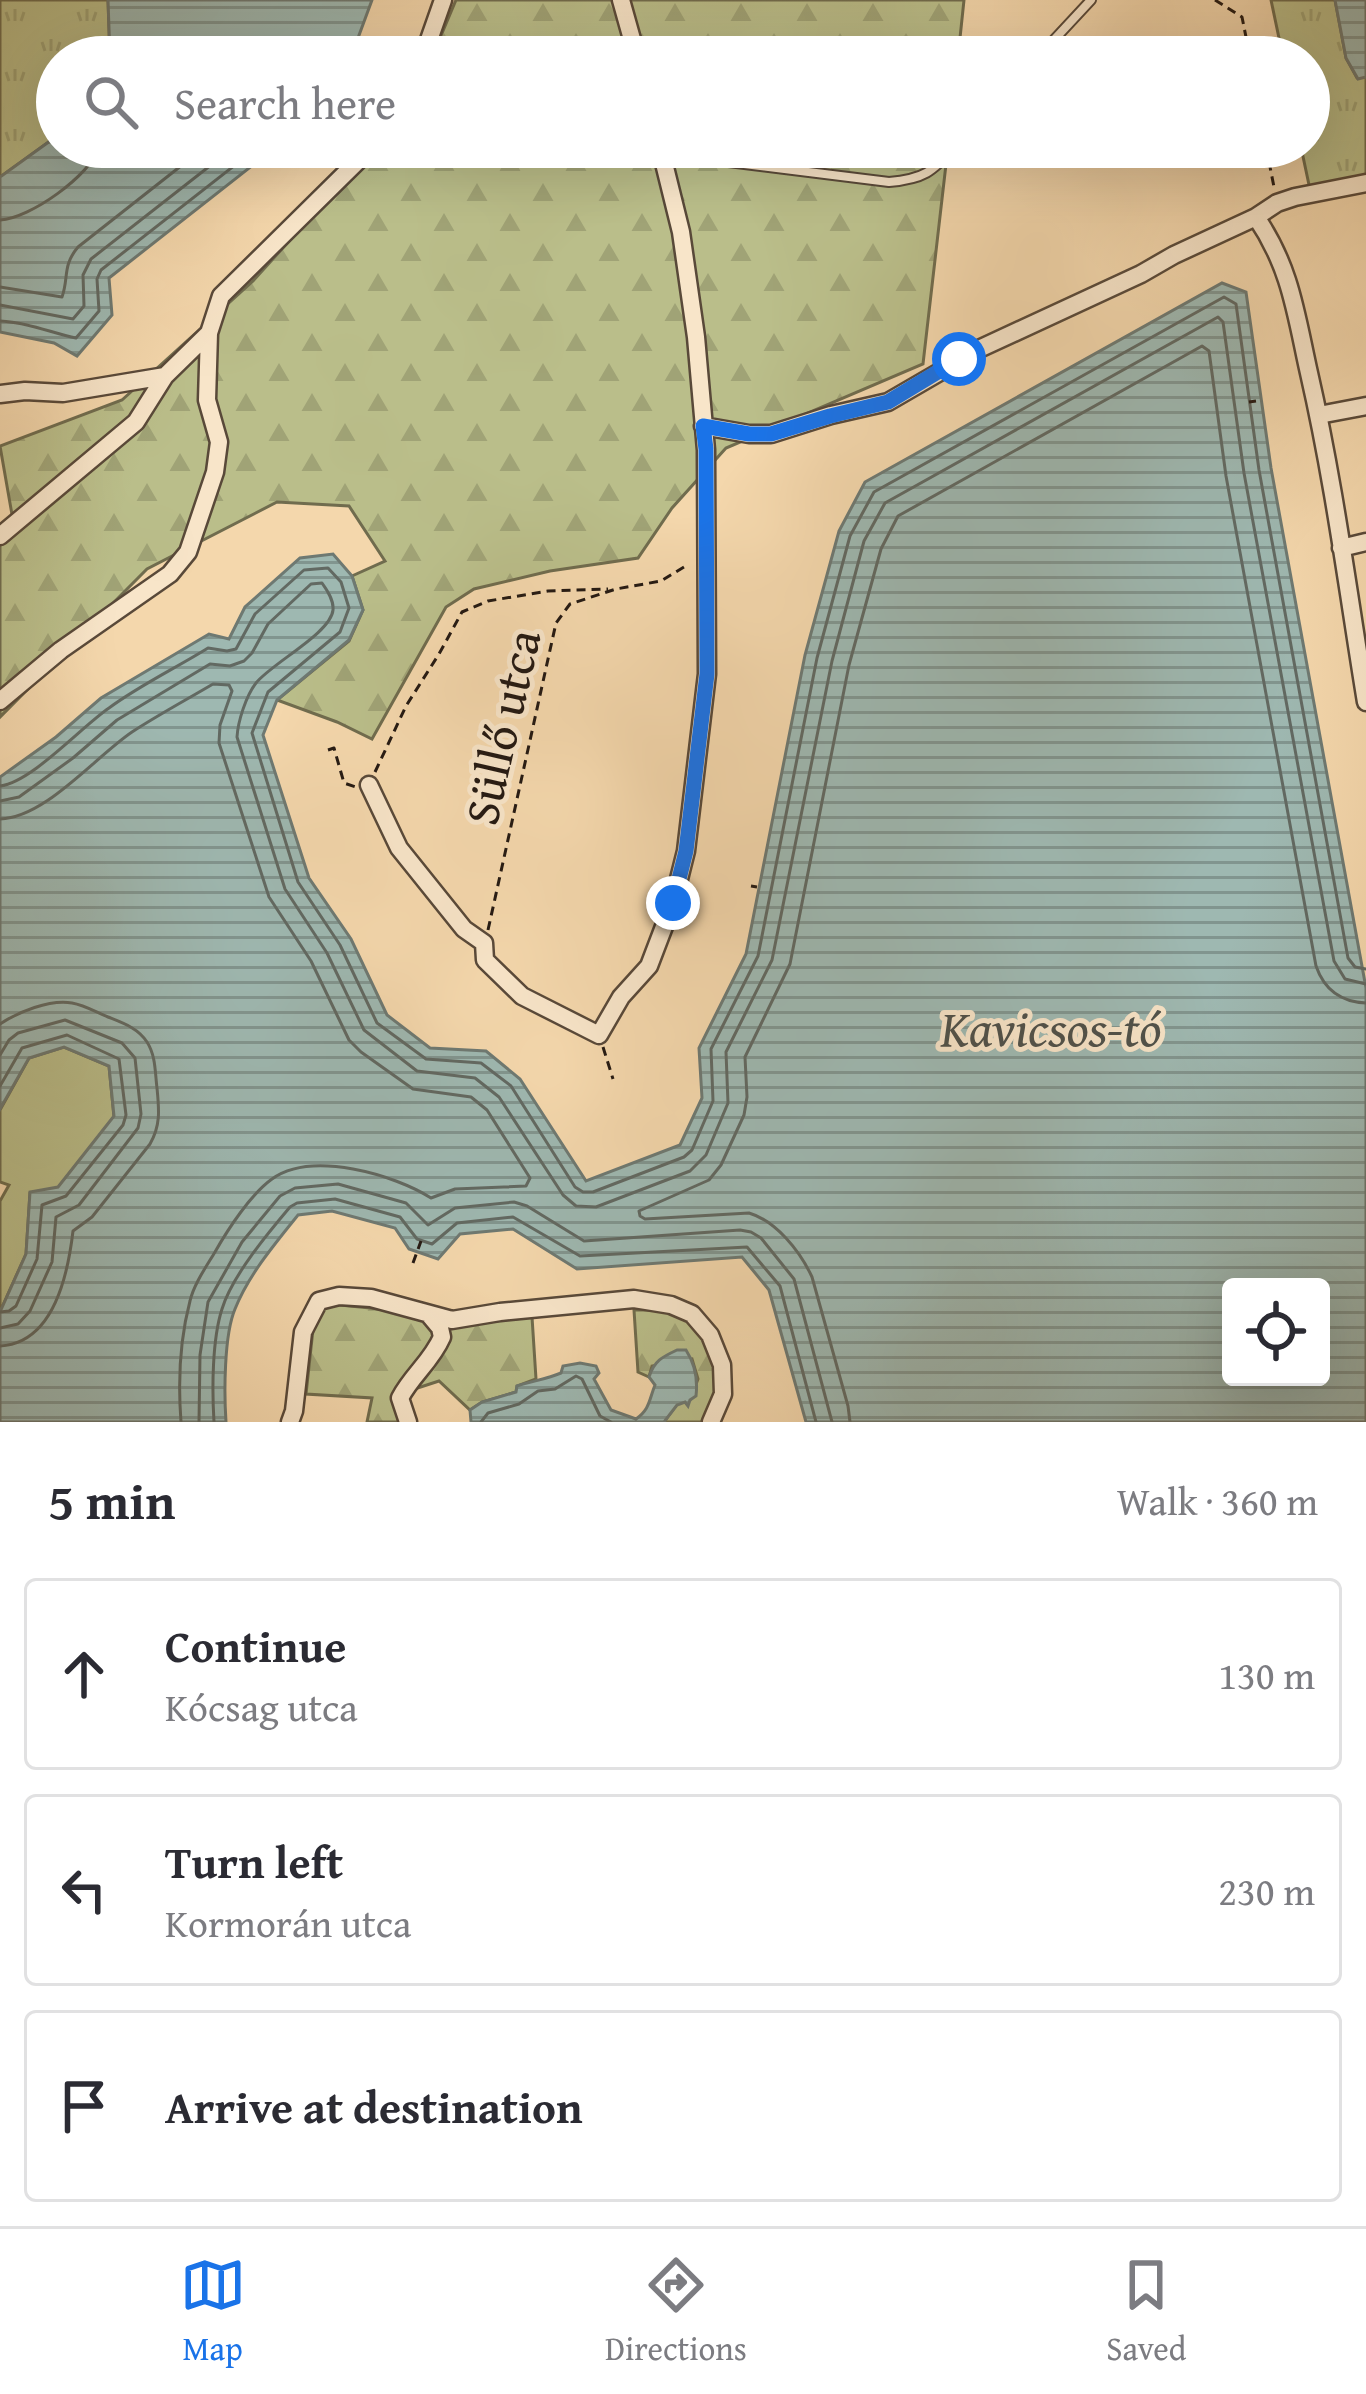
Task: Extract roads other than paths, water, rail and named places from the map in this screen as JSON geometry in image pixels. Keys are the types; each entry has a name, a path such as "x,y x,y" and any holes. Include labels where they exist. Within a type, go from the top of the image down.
{"street":[{"path":"430,36 443,0"},
{"path":"621,0 632,36"},
{"path":"0,700 61,650 170,574 188,552 215,472 219,442 207,400 208,333 221,296 351,168"},
{"path":"369,785 399,848 464,929 484,943 485,960 522,996 599,1035 621,997 649,966 673,903 686,851 707,674 703,426 696,337 682,232 665,168"},
{"path":"703,426 771,434 888,402 981,348 1277,203 1366,183"},
{"path":"1256,217 1286,272 1318,415 1366,702"},
{"path":"0,536 136,422 165,376 208,333"},
{"path":"0,394 63,393 165,376"},
{"path":"1318,415 1366,406"},
{"path":"1341,548 1366,542"},
{"path":"290,1422 303,1332 319,1301 340,1296 370,1298 452,1320 634,1300 671,1305 692,1314 710,1335 722,1365 723,1394 711,1422"},
{"path":"408,1422 400,1398 427,1366 442,1337 429,1316"}],"lane":[{"path":"1058,36 1091,0"},
{"path":"786,168 889,182 916,179 936,168"}],"water":[{"path":"108,0 372,0 359,36 109,36"},
{"path":"1335,0 1366,0 1366,77 1358,79 1346,58"},
{"path":"36,151 36,168 249,168 109,278 112,315 77,356 54,343 0,332 0,177"},
{"name":"Kavicsos-tó","path":"1222,283 1246,292 1271,468 1366,988 1366,1422 806,1422 769,1290 742,1257 577,1269 513,1229 460,1234 438,1259 409,1249 395,1228 332,1211 298,1215 241,1296 227,1349 226,1422 0,1422 0,1312 26,1254 30,1192 58,1187 114,1116 109,1066 64,1047 29,1058 0,1109 0,777 101,698 209,634 229,639 245,607 300,558 333,554 352,576 363,610 349,640 277,700 263,735 309,878 351,939 387,1015 430,1048 486,1051 520,1079 586,1181 680,1145 702,1098 699,1048 746,954 805,655 839,531 865,482"},
{"path":"677,1350 686,1350 692,1361 696,1396 688,1406 685,1402 677,1405 664,1422 471,1422 470,1410 482,1402 580,1363 596,1366 599,1373 594,1379 611,1410 636,1419 647,1408 655,1385 649,1377 653,1367"}]}
